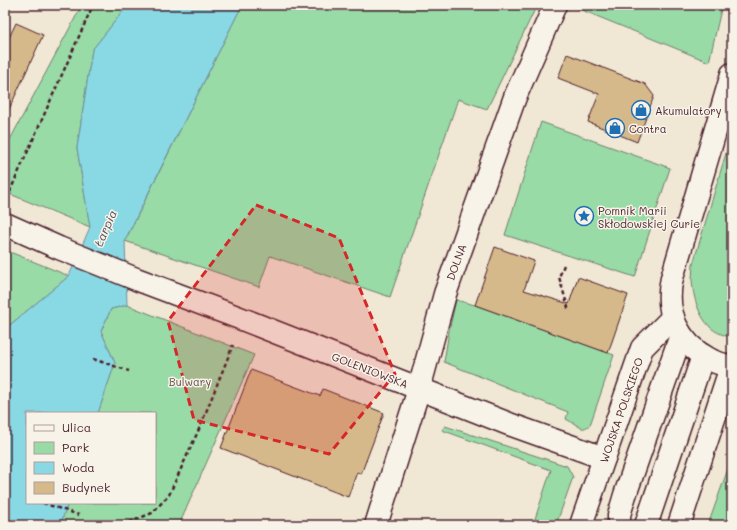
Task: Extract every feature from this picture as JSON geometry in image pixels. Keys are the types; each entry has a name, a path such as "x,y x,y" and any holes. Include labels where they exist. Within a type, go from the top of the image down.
{"street":[{"name":"DOLNA","path":"376,525 419,389 445,294 515,97 555,5"},
{"path":"679,525 732,367 714,362 691,347 677,326 670,307 671,282 732,74"},
{"name":"GOLENIOWSKA","path":"5,224 59,248 136,279 509,424 604,458"},
{"path":"619,525 619,515 677,326"},
{"name":"WOJSKA POLSKIEGO","path":"581,525 642,348 677,326"},
{"path":"646,525 703,356"}],"path":[{"path":"11,189 93,5"},
{"path":"564,265 559,277 569,311"},
{"path":"123,525 152,513 169,495 203,419 243,320"},
{"path":"93,359 129,371"},
{"path":"46,504 79,515"}],"highlighted area":[{"path":"256,205 339,238 395,374 329,454 194,420 168,321"}],"green space":[{"path":"82,5 128,5 92,50 77,148 90,227 5,192 5,149"},
{"path":"242,5 537,5 487,109 458,99 390,297 270,256 259,287 125,241"},
{"path":"578,5 722,5 709,62 577,8"},
{"path":"541,122 670,168 635,277 505,235"},
{"path":"732,133 732,338 715,331 702,317 697,305 692,280 693,264"},
{"path":"5,250 69,276 5,329"},
{"path":"456,300 475,305 614,355 590,425 581,428 566,419 568,412 444,362"},
{"name":"Bulwary","path":"127,305 254,355 179,525 60,525 68,504 156,504 156,412 98,412 115,363 101,331 111,309"},
{"path":"445,426 567,466 573,477 556,525 533,525 551,470 442,430"},
{"path":"729,466 732,468 732,525 708,525"}],"water":[{"name":"Łarpia","path":"128,5 242,5 125,240 127,305 111,309 101,331 115,363 98,412 26,412 26,504 68,504 60,525 5,525 5,329 69,276 90,227 77,148 92,50"}],"building":[{"path":"16,23 43,35 5,118 5,46"},
{"path":"567,54 645,84 654,96 637,142 588,122 599,94 558,78"},
{"path":"495,247 534,261 524,290 569,304 578,277 628,295 608,353 475,305"},
{"path":"251,370 320,396 323,389 384,413 361,474 357,472 348,497 221,448"}],"place":[{"name":"Akumulatory","path":"641,110"},
{"name":"Contra","path":"615,128"},
{"name":"Pomnik Marii Skłodowskiej Curie","path":"584,216"}]}
